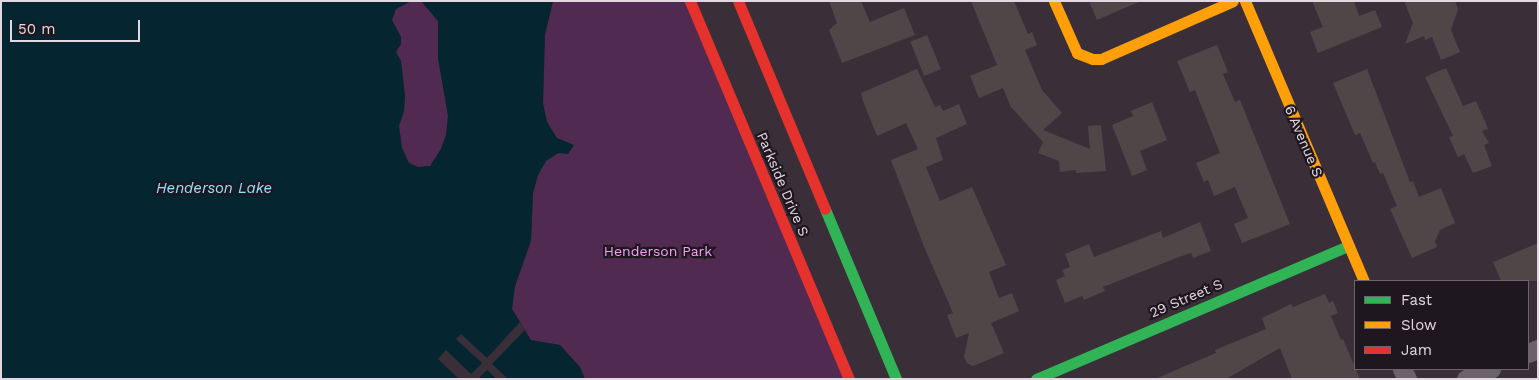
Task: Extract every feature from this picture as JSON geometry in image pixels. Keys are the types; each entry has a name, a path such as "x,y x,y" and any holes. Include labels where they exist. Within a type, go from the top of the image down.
{"street":[{"name":"Parkside Drive S","path":"690,1 849,379"},
{"name":"Parkside Drive S","path":"738,1 896,379"},
{"path":"1054,1 1071,43 1078,52 1085,57 1101,58 1233,1"},
{"name":"6 Avenue S","path":"1245,1 1364,280"},
{"name":"29 Street S","path":"1036,379 1348,246"},
{"path":"1466,379 1488,370"}],"green space":[{"path":"411,1 421,1 438,21 438,58 448,116 446,135 441,149 430,166 418,167 409,163 402,148 399,126 404,111 405,96 402,69 396,52 401,44 401,37 392,20 395,9"},
{"name":"Henderson Park","path":"553,1 690,1 849,379 585,379 580,367 560,345 531,340 512,309 515,286 531,241 533,193 538,175 546,161 573,145 557,138 547,122 543,103 545,35"}],"water":[{"name":"Henderson Lake","path":"1,1 411,1 396,9 392,20 401,37 401,44 396,52 401,61 405,96 404,111 399,126 402,148 409,163 418,167 430,166 441,149 446,135 448,116 438,58 438,21 421,1 553,1 545,35 543,103 547,122 557,138 574,145 568,154 558,153 546,161 538,175 533,193 531,241 515,286 512,309 531,340 560,345 580,367 585,379 1,379"}],"pier":[{"path":"520,322 525,330 492,364 508,379 497,379 487,370 478,379 459,379 438,359 446,350 471,374 482,363 456,339 461,334 487,358"}],"building":[{"path":"829,1 861,1 870,22 904,8 915,35 842,63 829,30 837,23"},
{"path":"971,1 1014,1 1028,34 1032,32 1037,45 1025,50 1042,90 1062,113 1043,130 1090,149 1088,126 1101,125 1106,171 1076,173 1076,170 1060,172 1059,161 1038,153 1043,142 1011,107 1003,88 979,98 970,76 997,65"},
{"path":"1089,1 1141,1 1097,20"},
{"path":"1312,1 1354,1 1359,16 1375,10 1382,27 1318,53 1310,32 1323,27"},
{"path":"1404,1 1455,1 1458,9 1451,30 1460,52 1441,60 1432,37 1425,40 1424,36 1405,44 1413,23"},
{"path":"927,35 941,69 924,76 910,42"},
{"path":"1217,45 1228,72 1223,74 1235,102 1240,100 1290,224 1242,243 1234,224 1248,218 1235,187 1214,196 1208,180 1204,182 1196,163 1220,153 1195,90 1190,92 1177,61"},
{"path":"1446,68 1463,106 1476,101 1488,129 1482,131 1489,143 1484,145 1492,166 1473,173 1464,154 1458,157 1449,137 1453,136 1425,77"},
{"path":"917,69 935,107 940,105 943,111 959,104 967,124 936,138 943,160 926,167 940,201 972,187 1006,265 989,272 999,298 1012,293 1019,311 991,323 1004,353 973,366 967,363 964,357 969,333 956,338 947,315 953,313 925,249 891,160 918,149 906,123 877,136 861,93"},
{"path":"1367,69 1410,182 1413,181 1419,197 1441,188 1455,223 1440,230 1435,241 1437,247 1412,258 1390,209 1397,206 1383,173 1380,174 1375,162 1373,163 1360,133 1355,135 1333,83"},
{"path":"1152,102 1167,140 1140,151 1147,170 1132,176 1112,125 1133,116 1131,111"},
{"path":"1200,222 1211,251 1193,258 1191,253 1179,257 1103,287 1105,291 1084,300 1082,296 1065,303 1056,280 1065,276 1062,270 1070,267 1065,254 1089,244 1094,257 1161,231 1163,238"},
{"path":"1538,243 1538,281 1501,280 1493,262"},
{"path":"1325,294 1329,303 1333,301 1338,313 1331,316 1341,340 1343,339 1354,365 1354,370 1356,370 1360,379 1292,379 1280,348 1226,379 1155,379 1216,353 1215,350 1266,329 1262,318 1291,304 1293,307"}],"traffic: fast":[{"path":"825,209 896,379"},
{"path":"1036,379 1348,246"}],"traffic: slow":[{"path":"1054,1 1077,53 1093,59 1101,59 1233,1"},
{"path":"1245,1 1364,280"}],"traffic: jam":[{"path":"690,1 849,379"},
{"path":"738,1 825,209"}]}
